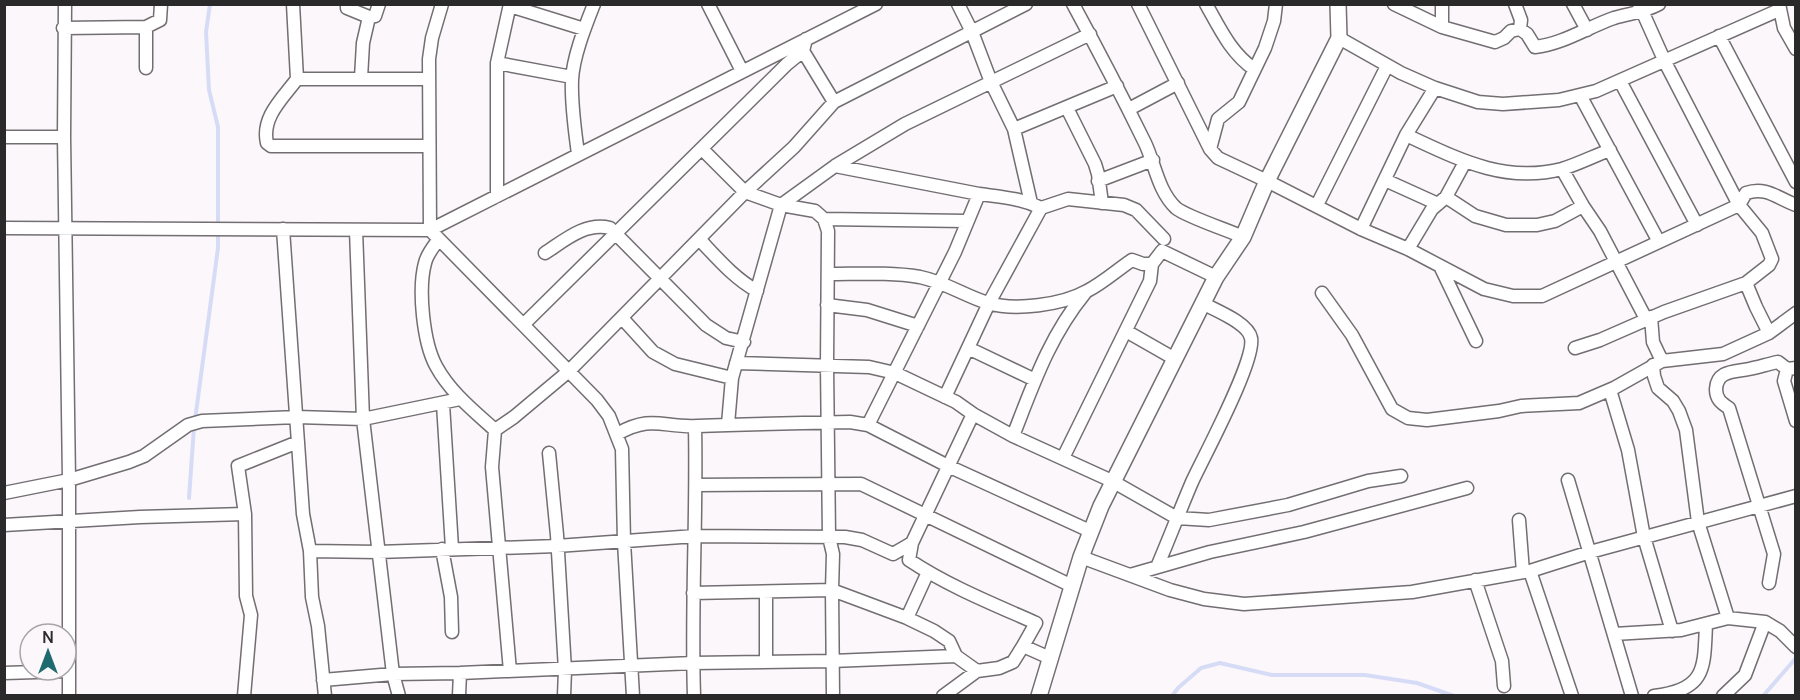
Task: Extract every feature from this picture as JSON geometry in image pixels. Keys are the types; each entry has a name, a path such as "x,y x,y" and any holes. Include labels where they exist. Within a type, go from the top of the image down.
{"main road":[{"path":"1039,696 1090,531 1112,481 1216,277 1243,237 1267,181 1339,38 1338,4"}],"street":[{"path":"65,4 63,28 69,622"},
{"path":"63,28 146,27 160,20 161,4"},
{"path":"293,4 297,79 275,106 270,116 265,137 267,143 271,146 428,146"},
{"path":"347,4 346,8 369,16 375,15 379,4"},
{"path":"442,4 432,38 429,79 430,230 597,400 609,416 617,434 624,466 624,542 633,696"},
{"path":"578,154 572,103 572,77 594,4"},
{"path":"708,4 742,71"},
{"path":"4,228 430,230 742,71 805,45 876,4"},
{"path":"945,397 1036,205 1014,129 958,4"},
{"path":"495,430 569,372 746,192 794,147 834,102 1026,4"},
{"path":"1073,4 1153,160 1168,200 1179,210 1243,237"},
{"path":"1138,4 1210,149 1218,158 1360,229 1408,249 1484,289 1513,296 1542,296 1739,205 1746,193 1756,189 1766,191 1796,205"},
{"path":"1206,4 1226,41 1240,59 1254,69"},
{"path":"1210,149 1218,118 1239,102 1271,31 1276,4"},
{"path":"1394,4 1442,27 1495,42 1504,38 1511,31 1520,29 1527,34 1535,47 1548,45 1641,8 1659,4"},
{"path":"1442,4 1442,27"},
{"path":"1515,4 1521,20 1520,29"},
{"path":"1573,4 1587,30"},
{"path":"497,196 497,63 510,5 585,29"},
{"path":"1339,38 1387,66 1435,88 1478,102 1503,104 1560,100 1596,91 1665,62 1779,7 1796,49"},
{"path":"1575,348 1746,283 1769,265 1772,259 1762,233 1739,205 1665,62 1641,8"},
{"path":"361,78 363,43 369,16"},
{"path":"146,27 146,68"},
{"path":"728,424 732,378 781,205 835,166 905,124 1089,34"},
{"path":"1719,36 1796,182"},
{"path":"805,45 834,102"},
{"path":"524,324 805,45"},
{"path":"497,63 572,77"},
{"path":"1317,206 1387,66"},
{"path":"297,79 429,79"},
{"path":"1620,81 1697,225"},
{"path":"1128,109 1178,83"},
{"path":"1014,129 1117,86"},
{"path":"1360,229 1406,135 1435,88"},
{"path":"1580,95 1659,242"},
{"path":"1067,108 1095,164 1102,203"},
{"path":"1406,135 1465,162 1494,171 1536,172 1562,168 1610,150"},
{"path":"4,137 64,137"},
{"path":"702,149 746,192 781,205 814,211 824,219 828,231 827,365 833,696"},
{"path":"1098,181 1153,160"},
{"path":"1408,249 1432,209 1442,201 1465,162"},
{"path":"835,166 979,194 1018,199 1036,205 1068,200 1124,205 1136,210 1164,239"},
{"path":"1562,168 1649,318 1658,363 1654,376 1658,388 1673,401 1679,411 1686,430 1698,522 1728,618"},
{"path":"1385,180 1475,216 1506,225 1537,225 1555,221 1583,206"},
{"path":"868,426 955,252 979,194"},
{"path":"824,219 966,221"},
{"path":"544,253 583,229 593,226 610,228 714,332 744,342"},
{"path":"283,229 303,514 310,551 312,597 318,626 325,696"},
{"path":"356,230 363,419 393,674 399,696"},
{"path":"439,239 425,260 423,276 425,321 430,351 436,367 460,399 495,430"},
{"path":"700,240 744,284 757,291"},
{"path":"1063,458 1150,281 1152,264 1162,251 1216,277"},
{"path":"1013,436 1035,380 1064,319 1086,292 1132,260 1152,264"},
{"path":"1441,268 1476,341"},
{"path":"828,274 901,275 940,282 989,303 1011,306 1053,302 1086,292"},
{"path":"1746,283 1769,333"},
{"path":"1322,293 1352,335 1392,409 1408,418 1427,420 1521,406 1579,403 1610,390 1658,363 1723,354 1769,333 1796,313"},
{"path":"1157,567 1192,482 1230,403 1252,345 1246,327 1204,304"},
{"path":"827,305 867,310 918,326"},
{"path":"622,318 653,352 675,364 732,378"},
{"path":"1126,331 1175,359"},
{"path":"968,348 1035,380"},
{"path":"1769,583 1774,554 1729,408 1718,400 1717,382 1724,374 1732,370 1778,362 1791,369 1784,381 1796,421"},
{"path":"736,363 827,365 869,368 895,374 945,397 1013,436 1112,481 1177,518 1209,520 1288,505 1368,481 1401,476"},
{"path":"1610,390 1628,450 1644,537 1672,631"},
{"path":"4,493 69,480 144,456 188,425 202,422 297,417 363,419 460,399"},
{"path":"443,404 452,632"},
{"path":"943,696 977,671 999,668 1013,662 1036,623 968,593 909,560 912,543 972,414"},
{"path":"617,434 631,426 646,423 695,427 728,424 850,422 868,426 948,466 1090,531"},
{"path":"694,696 695,427"},
{"path":"495,430 492,467 510,671"},
{"path":"244,696 251,615 246,596 245,514 238,466 298,442"},
{"path":"549,453 565,670 564,696"},
{"path":"1568,480 1632,696"},
{"path":"696,484 861,484 1072,586"},
{"path":"1130,575 1210,552 1304,532 1467,488"},
{"path":"1081,557 1170,590 1204,599 1244,604 1412,592 1527,571 1796,496"},
{"path":"4,525 245,514"},
{"path":"1519,520 1527,571 1572,696"},
{"path":"310,551 378,552 557,546 695,536 829,537 862,540 893,554 902,551 912,543"},
{"path":"907,618 928,572"},
{"path":"1475,580 1502,661 1504,686"},
{"path":"693,593 832,590 843,593 907,618 949,641 956,656 977,671"},
{"path":"766,592 766,661"},
{"path":"1614,634 1672,631 1728,618 1765,622 1796,647"},
{"path":"1723,696 1745,675 1765,622"},
{"path":"1654,696 1680,689 1699,676 1704,665 1706,624"},
{"path":"1023,646 1050,658"},
{"path":"323,680 393,674 460,674 631,665 956,656"},
{"path":"459,696 460,674"}],"waterway":[{"path":"195,420 218,248 218,127 209,90 206,32 210,4"},
{"path":"189,498 194,427"},
{"path":"1763,696 1796,658"},
{"path":"1172,696 1201,668 1220,663 1272,675 1365,675 1417,683 1454,696"}]}
